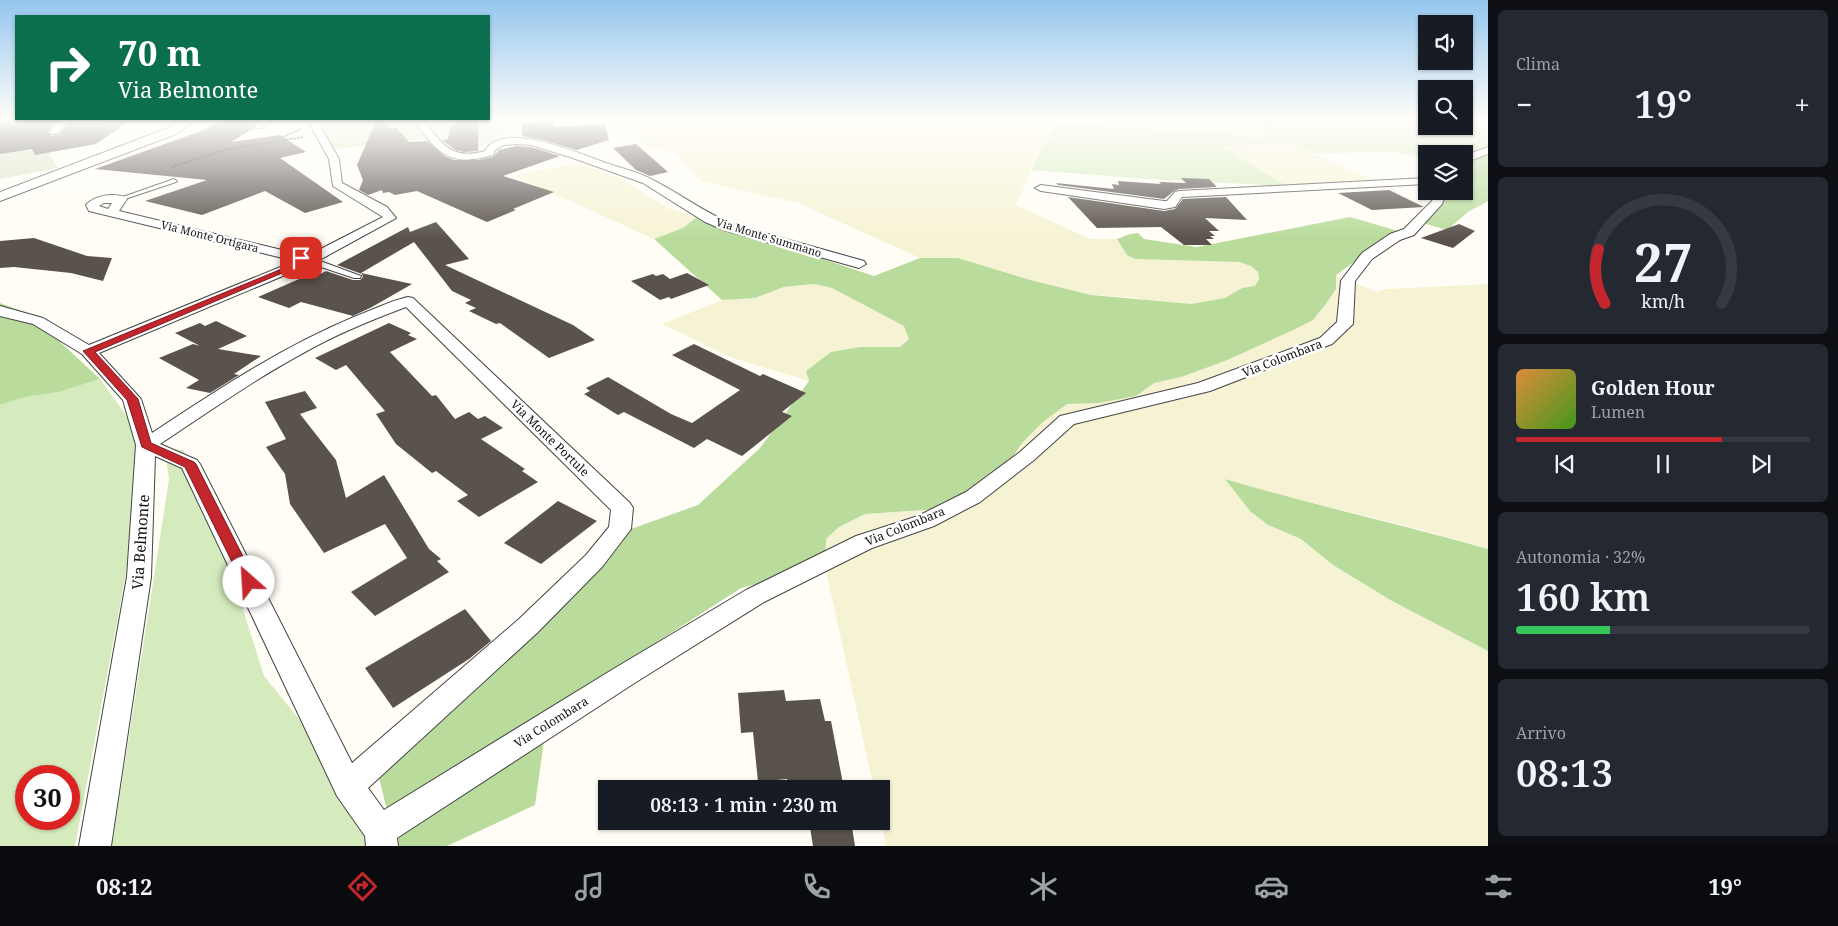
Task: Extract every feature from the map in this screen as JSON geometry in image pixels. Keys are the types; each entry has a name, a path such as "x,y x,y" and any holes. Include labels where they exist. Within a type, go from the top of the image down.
{"street":[{"path":"0,197 99,158"},
{"path":"88,351 309,260 390,218 388,212 352,194 337,184 334,158"},
{"name":"Via Monte Summano","path":"582,158 647,180 709,219 728,227 859,264"},
{"path":"1041,188 1164,205 1171,204 1178,194 1418,181"},
{"path":"112,212 122,201 120,198"},
{"name":"Via Monte Ortigara","path":"120,198 101,200 92,205 93,208 309,260"},
{"name":"Via Colombara","path":"146,445 190,464 348,786 381,838 624,676 755,596 864,542 926,521 973,497 1028,456 1067,420 1204,388 1326,341 1344,324 1347,311 1348,281 1367,256 1395,237 1409,232 1439,200"},
{"name":"Via Monte Portule","path":"146,445 252,376 299,348 354,322 408,301 622,508 620,529 594,561 528,626 348,786"},
{"name":"Via Belmonte","path":"0,311 38,321 88,351 132,399 146,445 139,577 96,846"}],"lane":[{"path":"120,198 174,181"},
{"path":"309,260 357,276"}],"path":[{"path":"167,169 199,158"}],"shaded area":[{"path":"680,158 1037,158 1016,205 1090,239 1117,239 1135,259 1239,262 1251,266 1258,272 1259,279 1255,286 1242,288 1225,298 1191,304 1152,302 1137,298 1091,295 1030,280 958,258 920,258 798,203 701,181"},
{"path":"1240,158 1324,158 1372,179 1287,186"},
{"path":"576,163 618,177 670,209 697,217 683,228 654,239 515,176"},
{"path":"1335,275 1377,292 1387,289 1488,284 1488,549 1226,479 1250,511 1268,525 1301,539 1333,565 1392,601 1488,651 1488,846 886,846 883,830 890,830 890,780 872,780 825,566 826,539 839,527 865,514 939,509 1012,460 1022,443 1043,422 1067,404 1099,403 1136,396 1154,383 1181,377 1225,361 1259,345 1336,289"},
{"path":"814,284 832,288 905,326 909,339 900,347 831,352 806,371 809,381 732,358 662,324 722,300 755,298 784,287"}],"green space":[{"path":"0,158 52,158 58,168 0,179"},
{"path":"1037,158 1241,158 1287,186 1148,179 1032,170"},
{"path":"1473,158 1488,158 1488,201 1468,212 1447,230 1419,222 1435,200 1473,200"},
{"path":"697,217 874,276 920,258 958,258 1030,280 1091,295 1191,304 1225,298 1242,288 1255,286 1259,279 1258,272 1251,266 1239,262 1135,259 1127,255 1117,239 1138,233 1144,239 1197,247 1350,217 1398,231 1336,275 1336,289 1313,320 1225,361 1181,377 1154,383 1136,396 1099,403 1067,404 1043,422 1022,443 1002,473 939,509 865,514 839,527 826,539 825,566 741,588 548,712 535,805 447,846 396,846 378,774 617,534 698,505 760,448 809,381 806,371 831,352 860,347 900,347 909,339 904,326 832,288 814,284 784,287 755,298 722,300 654,239 683,228"},
{"path":"0,303 30,314 100,379 59,392 25,397 0,405"},
{"path":"100,379 136,429 142,488 80,819 80,765 15,765 15,830 78,830 75,846 0,846 0,405 25,397 59,392"},
{"path":"165,449 183,450 205,489 264,676 354,787 367,846 112,846 169,480"},
{"path":"1225,479 1488,549 1488,651 1392,601 1333,565 1301,539 1268,525 1250,511"}],"building":[{"path":"124,158 281,158 343,202 305,213 265,191 202,215 145,201 207,180 95,169"},
{"path":"360,158 478,160 553,158 503,176 554,192 487,222 417,191 395,195 389,192 383,193 382,190 368,195 359,190 363,180 357,165"},
{"path":"624,158 653,158 668,172 650,176 636,170"},
{"path":"1181,178 1209,179 1217,187 1179,189 1164,199 1058,185 1056,183 1114,189 1112,184 1119,185 1118,181 1161,184 1159,182 1186,183"},
{"path":"1389,190 1424,207 1372,210 1338,193"},
{"path":"1068,197 1164,211 1175,209 1183,199 1226,197 1247,220 1205,218 1219,231 1209,231 1215,236 1210,236 1214,239 1206,239 1212,245 1184,245 1161,227 1097,228"},
{"path":"436,222 469,259 445,265 573,325 595,340 549,358 500,323 496,324 469,311 476,308 465,303 471,300 452,291 414,242 361,273 412,284 353,316 301,302 289,308 258,297 306,276 313,278 326,271 353,280 360,280 363,277 362,274 337,265 408,227 410,232"},
{"path":"1459,224 1475,231 1453,248 1421,238"},
{"path":"34,238 87,256 112,258 103,281 71,273 14,267 0,268 0,241"},
{"path":"687,273 709,285 671,299 669,297 660,300 631,281 653,274 656,276 663,274 670,279"},
{"path":"216,321 247,336 218,349 261,356 234,374 239,375 210,393 186,388 199,380 159,358 193,344 200,346 175,333 200,323 205,326"},
{"path":"389,323 411,333 408,335 417,339 390,352 432,396 436,395 455,419 469,412 478,419 485,416 503,428 481,439 525,469 522,471 538,482 479,517 457,501 468,495 436,471 432,473 396,444 376,414 385,411 346,365 336,370 315,358"},
{"path":"694,344 760,376 763,374 806,393 782,412 792,416 742,456 707,439 694,448 624,412 618,415 584,394 590,391 586,388 608,377 671,414 692,423 740,390 672,355"},
{"path":"305,391 317,408 300,414 336,460 346,498 384,475 429,549 441,559 437,561 449,572 375,616 351,592 407,558 385,524 324,553 290,504 285,474 266,447 286,439 265,402"},
{"path":"558,501 597,521 541,564 504,543"},
{"path":"465,609 491,641 469,659 393,708 365,668"},
{"path":"784,690 786,701 820,699 825,721 831,721 842,780 758,780 753,732 741,733 738,693"},
{"path":"810,830 852,830 855,846 813,846"}],"route":[{"path":"249,582 190,464 146,445 132,399 88,351 309,260 301,258"}]}
